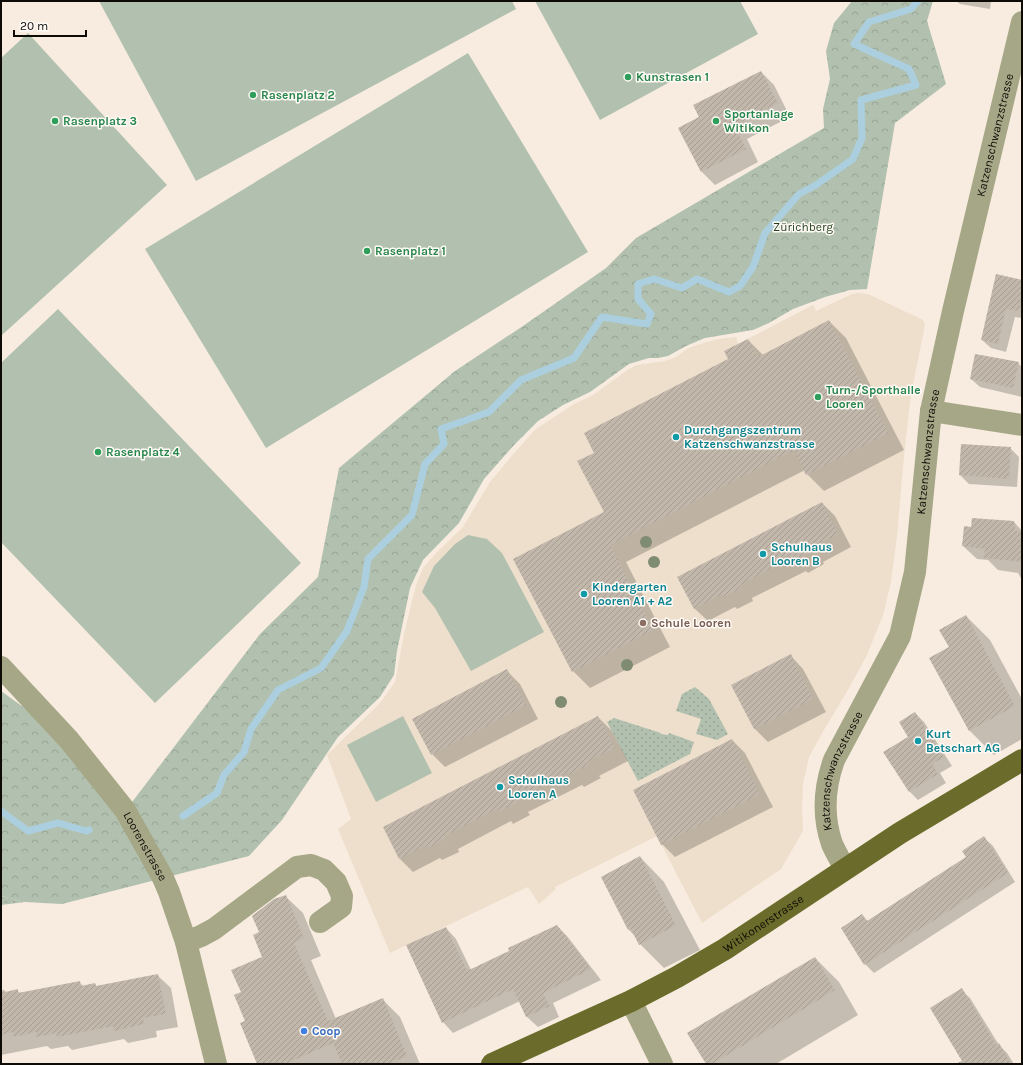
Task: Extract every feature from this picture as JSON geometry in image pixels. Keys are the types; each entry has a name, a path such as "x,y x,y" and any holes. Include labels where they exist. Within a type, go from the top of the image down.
{"main road":[{"name":"Witikonerstrasse","path":"492,1064 631,1001 725,950 900,833 1022,760"}],"street":[{"name":"Katzenschwanzstrasse","path":"845,869 832,845 828,830 825,792 834,760 900,636 915,572 931,412 953,311 1022,22"},
{"path":"931,412 1022,425"},
{"name":"Loorenstrasse","path":"1,667 70,740 125,810 169,892 186,942 216,1064"},
{"path":"186,942 214,929 297,867 311,865 324,870 336,882 342,896 341,907 320,922"},
{"path":"631,1001 662,1064"}],"shaded area":[{"name":"Schule Looren","path":"852,294 868,294 923,320 925,325 911,394 891,582 883,615 867,655 809,757 803,784 803,831 781,869 702,923 657,836 555,887 556,889 539,904 528,887 390,953 338,829 351,819 327,755 380,703 395,682 404,634 416,585 423,568 463,527 490,482 536,429 574,404 593,395 629,369 637,365 665,361 676,357 687,349 718,339 736,337 738,344 813,305 816,311"}],"green space":[{"name":"Rasenplatz 2","path":"99,1 512,1 516,9 196,181"},
{"name":"Kunstrasen 1","path":"535,1 740,1 758,34 600,120"},
{"name":"Zürichberg","path":"852,1 933,1 927,21 946,84 895,123 867,289 850,290 825,297 793,309 769,323 753,330 705,338 668,356 649,358 629,364 590,392 563,405 538,421 514,445 484,479 459,523 423,560 410,588 397,651 394,675 380,697 338,737 282,820 249,856 62,904 25,902 1,896 1,691 69,740 126,810 260,634 318,577 339,468 455,371 606,268 636,238 824,128 823,109 830,79 826,51 834,23"},
{"name":"Rasenplatz 3","path":"28,33 167,185 1,336 1,58"},
{"name":"Rasenplatz 1","path":"468,53 588,252 266,448 145,249"},
{"name":"Rasenplatz 4","path":"58,309 301,563 155,703 1,542 1,363"},
{"path":"468,535 487,539 502,553 544,632 471,671 435,608 422,592 434,566 455,544"},
{"path":"695,687 709,699 728,734 717,740 696,734 701,719 676,711 682,694"},
{"path":"403,716 432,773 376,802 347,745"},
{"path":"614,718 661,733 660,734 668,735 669,733 694,742 690,754 638,781 607,722"},
{"path":"1,896 25,902 1,905"}],"building":[{"name":"Sportanlage Witikon","path":"761,71 778,103 734,126 746,149 701,172 678,128 699,117 693,105"},
{"path":"996,274 1022,280 1022,299 1019,311 1006,309 998,344 981,340"},
{"path":"829,320 888,433 806,475 794,450 610,545 653,630 572,672 513,559 604,512 577,461 594,453 584,433 728,359 724,351 748,339 758,357"},
{"path":"975,354 1019,362 1013,388 970,379"},
{"path":"961,444 1011,447 1009,479 959,475"},
{"name":"Schulhaus Looren B","path":"822,502 838,534 811,548 812,551 794,560 792,558 740,585 741,588 723,597 722,594 694,609 677,577"},
{"path":"972,518 1014,521 1015,531 1022,531 1022,562 984,558 985,549 962,546 964,526 971,527"},
{"path":"966,615 1015,706 969,731 929,658 949,647 939,630"},
{"path":"791,654 813,699 754,729 731,685"},
{"path":"507,669 526,705 431,755 412,719"},
{"path":"915,712 944,757 932,764 938,774 909,792 883,752 908,737 899,722"},
{"name":"Schulhaus Looren A","path":"598,716 615,748 587,762 589,765 570,774 569,772 516,799 518,802 500,811 498,808 445,836 446,838 429,848 427,845 399,859 383,827"},
{"path":"732,739 760,794 661,845 633,790"},
{"path":"984,836 1008,873 864,965 841,928 862,914 867,921 966,857 962,851"},
{"path":"640,856 676,925 639,945 631,929 628,930 601,877"},
{"path":"286,895 304,938 294,943 328,1021 383,998 407,1056 388,1064 342,1064 333,1043 285,1064 257,1064 240,1023 245,1021 234,995 241,992 231,970 262,957 253,935 259,932 252,916 274,899"},
{"path":"557,925 591,969 543,993 550,1006 526,1017 513,989 442,1023 406,945 446,927 467,971 509,951 508,948"},
{"path":"815,957 835,990 712,1064 706,1064 687,1033"},
{"path":"158,974 166,1014 143,1018 144,1024 114,1031 113,1026 57,1037 56,1033 37,1037 36,1032 14,1037 13,1032 1,1035 1,993 18,989 18,993 80,981 81,986 95,983 96,986"},
{"path":"962,988 996,1045 999,1043 1011,1064 955,1064 962,1061 930,1008"}],"waterway":[{"path":"183,816 217,793 224,775 244,752 251,729 278,690 321,668 347,631 364,587 368,559 412,515 425,464 444,444 441,429 489,412 521,380 574,358 602,317 647,324 651,314 638,299 638,284 654,279 682,288 697,279 729,292 740,286 753,267 765,233 799,194 816,185 853,159 862,138 861,100 916,85 909,69 854,44 869,22 911,9 918,1"},
{"path":"1,811 28,831 58,823 86,831 89,830"}],"place":[{"name":"Kunstrasen 1","path":"628,77"},
{"name":"Rasenplatz 2","path":"253,95"},
{"name":"Rasenplatz 3","path":"55,121"},
{"name":"Sportanlage Witikon","path":"716,121"},
{"name":"Rasenplatz 1","path":"367,251"},
{"name":"Turn-/Sporthalle Looren","path":"818,397"},
{"name":"Durchgangszentrum Katzenschwanzstrasse","path":"676,437"},
{"name":"Rasenplatz 4","path":"98,452"},
{"name":"Schulhaus Looren B","path":"763,554"},
{"name":"Kindergarten Looren A1 + A2","path":"584,594"},
{"name":"Schule Looren","path":"643,623"},
{"name":"Kurt Betschart AG","path":"918,741"},
{"name":"Schulhaus Looren A","path":"500,787"},
{"name":"Coop","path":"304,1031"}]}
